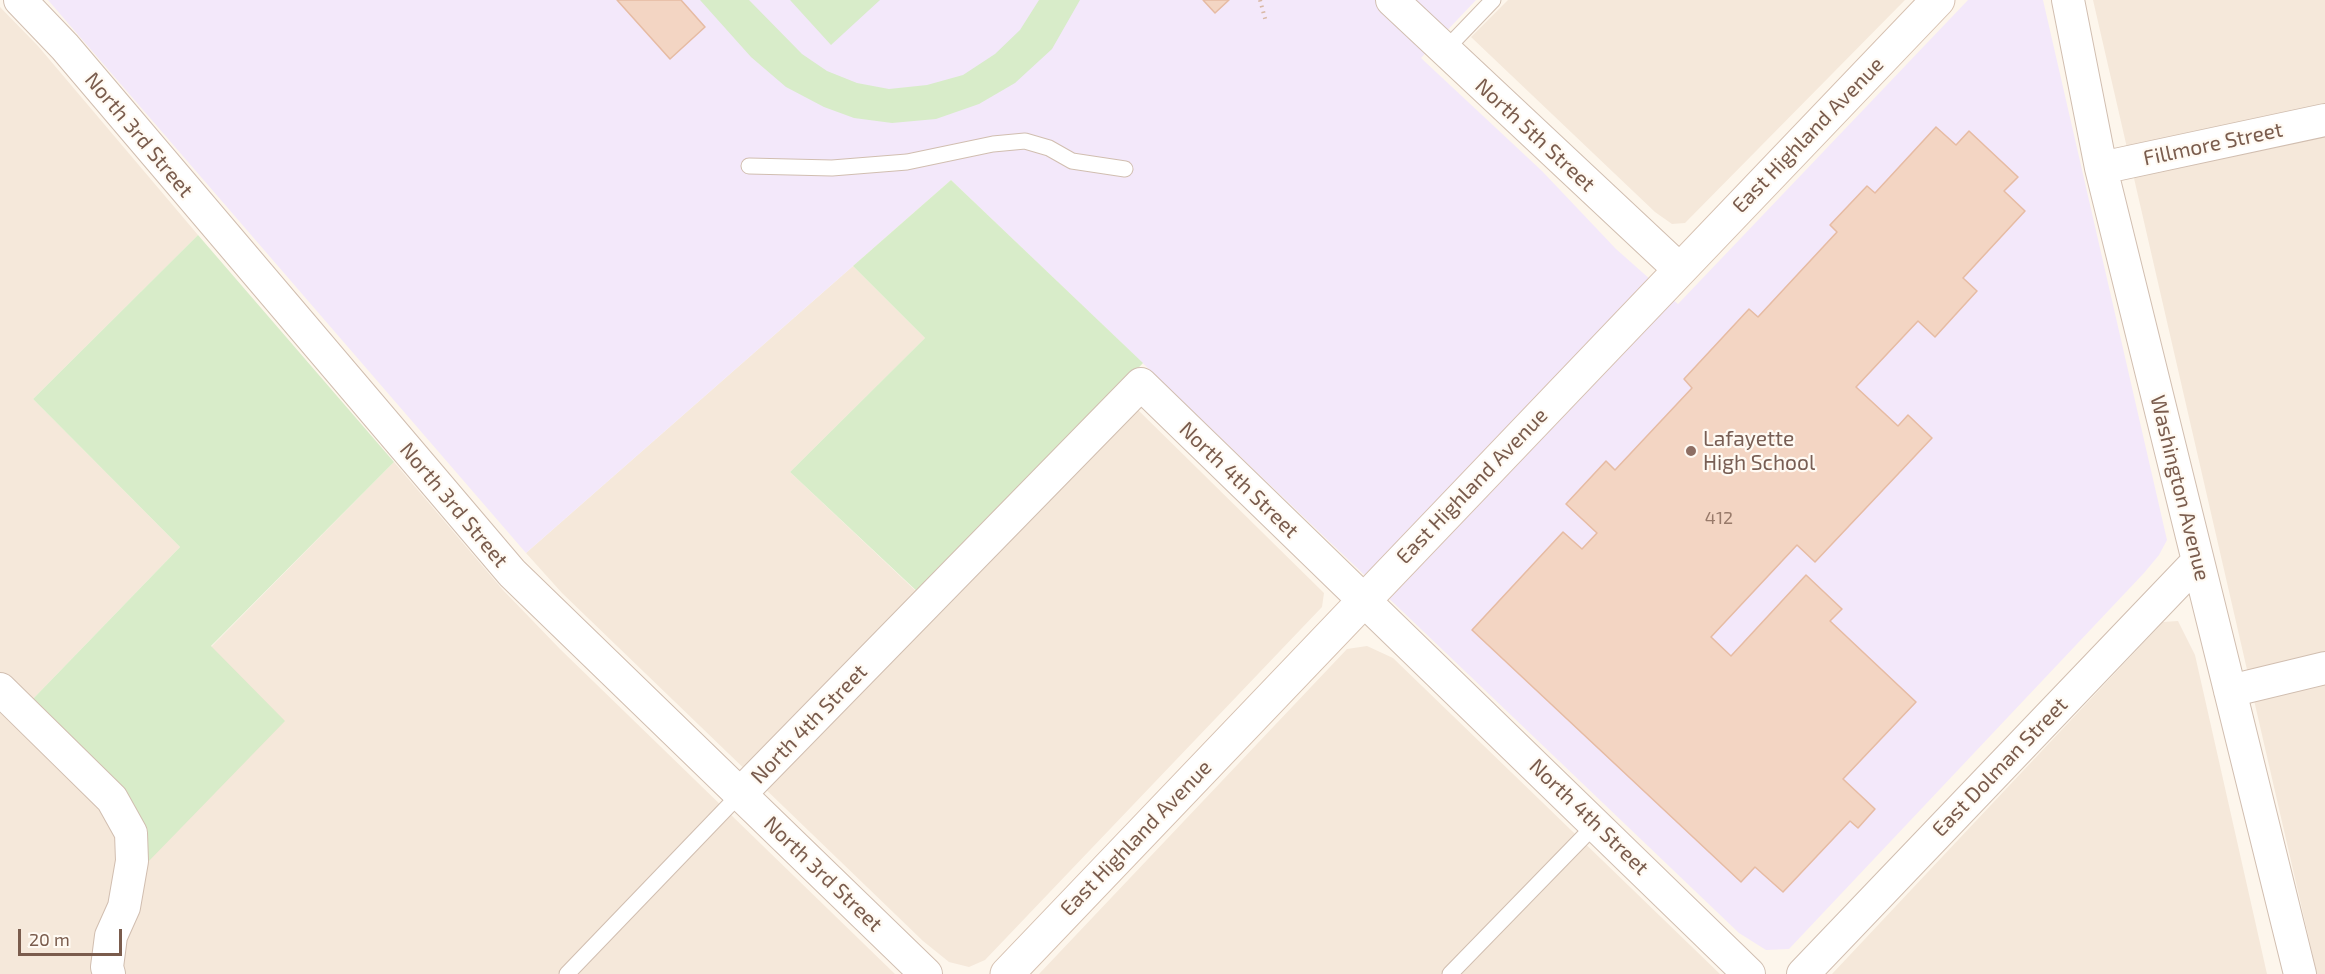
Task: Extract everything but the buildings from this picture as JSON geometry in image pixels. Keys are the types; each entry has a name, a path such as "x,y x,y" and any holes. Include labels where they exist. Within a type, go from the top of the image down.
{"street":[{"name":"North 3rd Street","path":"20,0 64,47 512,573 926,974"},
{"name":"North 5th Street","path":"1392,0 1679,269"},
{"name":"East Highland Avenue","path":"1007,974 1938,0"},
{"name":"Washington Avenue","path":"2068,0 2101,168 2300,974"},
{"name":"Fillmore Street","path":"2101,168 2325,120"},
{"name":"North 4th Street","path":"740,794 1141,384 1749,974"},
{"name":"East Dolman Street","path":"1803,974 2198,561"},
{"path":"2230,691 2325,668"},
{"path":"0,689 112,799 131,833 130,872 124,907 111,936 108,970"}],"lane":[{"path":"1444,50 1493,0"},
{"path":"749,166 832,168 907,162 993,144 1024,141 1049,148 1072,162 1125,170"},
{"path":"567,974 740,794"},
{"path":"1450,974 1596,824"}],"path":[{"path":"1260,0 1266,22"}],"shaded area":[{"name":"Lafayette High School","path":"48,0 1476,0 1421,58 1542,171 1616,249 1678,304 1968,0 2043,0 2167,540 2159,555 2144,573 1789,949 1766,950 1739,933 951,180 526,553"},
{"path":"1508,0 1905,0 1685,223 1672,224 1655,212 1471,37"},
{"path":"2093,0 2325,0 2325,974 2317,974"},
{"path":"0,7 38,46 198,235 33,399 180,547 30,702 211,647 394,462 503,590 560,649 895,974 0,974"},
{"path":"853,266 925,338 790,472 936,610 1135,407 1324,593 1322,607 985,960 969,967 949,962 923,941 562,593 526,553"},
{"path":"2178,621 2195,655 2267,974 1832,974 2163,622"},
{"path":"1367,646 1393,658 1720,974 1039,974 1347,649"}],"green space":[{"path":"700,0 749,0 802,54 827,71 857,83 889,89 927,85 963,75 995,54 1020,30 1039,0 1080,0 1052,49 1015,83 979,104 936,119 892,123 854,118 824,107 786,87 751,57"},
{"path":"790,0 880,0 831,45"},
{"path":"951,180 1143,363 921,595 790,472 925,338 853,266"},
{"path":"198,235 394,462 211,646 285,721 146,864 30,702 180,547 33,399"}],"place":[{"name":"Lafayette High School","path":"1691,451"}]}
